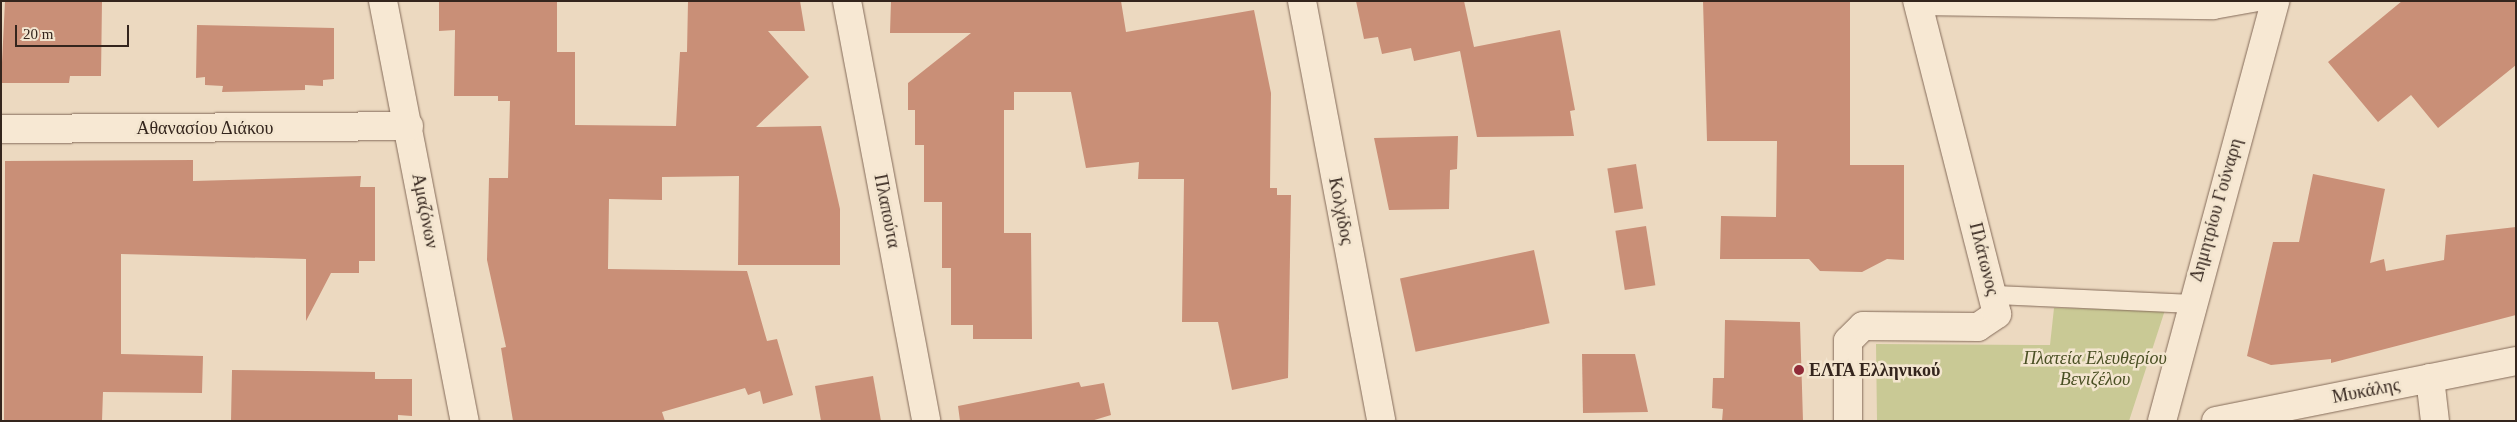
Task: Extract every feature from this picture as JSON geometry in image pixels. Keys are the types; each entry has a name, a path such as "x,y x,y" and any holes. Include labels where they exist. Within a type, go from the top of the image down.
{"street":[{"name":"Αμαζόνων","path":"383,1 409,126 465,421"},
{"name":"Πλαπούτα","path":"847,1 926,421"},
{"name":"Κολχίδος","path":"1302,1 1381,421"},
{"name":"Δημητρίου Γούναρη","path":"2162,421 2190,304 2275,1"},
{"name":"Πλάτωνος","path":"1848,421 1848,341 1863,326 1978,327 1997,314 1994,295 1918,3"},
{"name":"Αθανασίου Διάκου","path":"1,129 409,126"},
{"name":"Μυκάλης","path":"2216,421 2516,361"},
{"path":"2430,378 2435,421"}],"lane":[{"path":"1918,3 2214,10 2264,1"},
{"path":"1994,295 2190,304"}],"green space":[{"name":"Πλατεία Ελευθερίου Βενιζέλου","path":"2054,308 2165,310 2129,421 1877,421 1876,344 2050,345"}],"building":[{"path":"5,1 102,1 101,76 70,76 69,83 1,83"},
{"path":"439,1 557,1 557,52 575,52 575,125 676,126 680,52 687,52 688,1 800,1 805,31 768,31 809,77 756,127 821,126 840,209 840,265 738,265 739,176 662,177 662,200 609,199 608,269 747,271 767,341 777,339 793,395 763,404 760,391 748,395 745,388 662,412 665,421 513,421 501,348 506,347 487,260 489,178 508,178 510,101 498,101 498,96 454,96 455,30 439,31"},
{"path":"891,1 1121,1 1126,32 1254,10 1271,93 1270,188 1277,188 1277,195 1291,195 1288,378 1232,390 1218,322 1182,322 1184,179 1138,179 1139,162 1086,168 1071,92 1014,92 1014,110 1004,110 1004,233 1031,233 1032,339 973,339 973,325 951,325 951,268 942,268 942,202 924,202 924,145 915,145 915,110 908,110 908,83 971,33 890,33"},
{"path":"1356,1 1464,1 1474,47 1560,30 1575,110 1570,111 1574,136 1477,137 1460,51 1414,61 1411,48 1382,54 1378,37 1364,39"},
{"path":"1703,1 1850,1 1850,165 1904,165 1904,260 1887,259 1862,272 1820,271 1809,259 1720,259 1721,216 1776,217 1777,141 1707,141"},
{"path":"2402,1 2516,1 2516,65 2438,128 2411,95 2378,122 2328,62"},
{"path":"197,25 334,28 334,79 323,80 323,86 305,85 305,90 222,92 223,86 205,85 205,77 196,78"},
{"path":"1458,136 1457,169 1450,170 1449,209 1389,210 1374,138"},
{"path":"193,160 193,181 361,176 360,187 375,187 375,261 359,261 359,273 331,273 306,321 306,259 121,254 121,354 203,356 202,393 103,392 102,421 4,421 5,161"},
{"path":"1636,164 1643,208 1614,213 1607,169"},
{"path":"2313,174 2385,189 2370,263 2384,259 2386,271 2444,260 2446,235 2516,227 2516,315 2331,363 2331,359 2271,365 2247,356 2273,242 2299,242"},
{"path":"1646,226 1655,285 1625,290 1615,231"},
{"path":"1534,250 1550,323 1416,352 1400,278"},
{"path":"1725,320 1800,322 1803,421 1722,421 1723,409 1712,408 1713,378 1724,378"},
{"path":"1582,354 1635,354 1648,412 1583,413"},
{"path":"232,370 375,372 375,379 412,379 412,416 398,415 398,421 231,421"},
{"path":"873,376 881,421 821,421 815,386"},
{"path":"1079,382 1081,387 1104,383 1111,415 1091,421 960,421 958,406"}],"place":[{"name":"ΕΛΤΑ Ελληνικού","path":"1799,370"}]}
